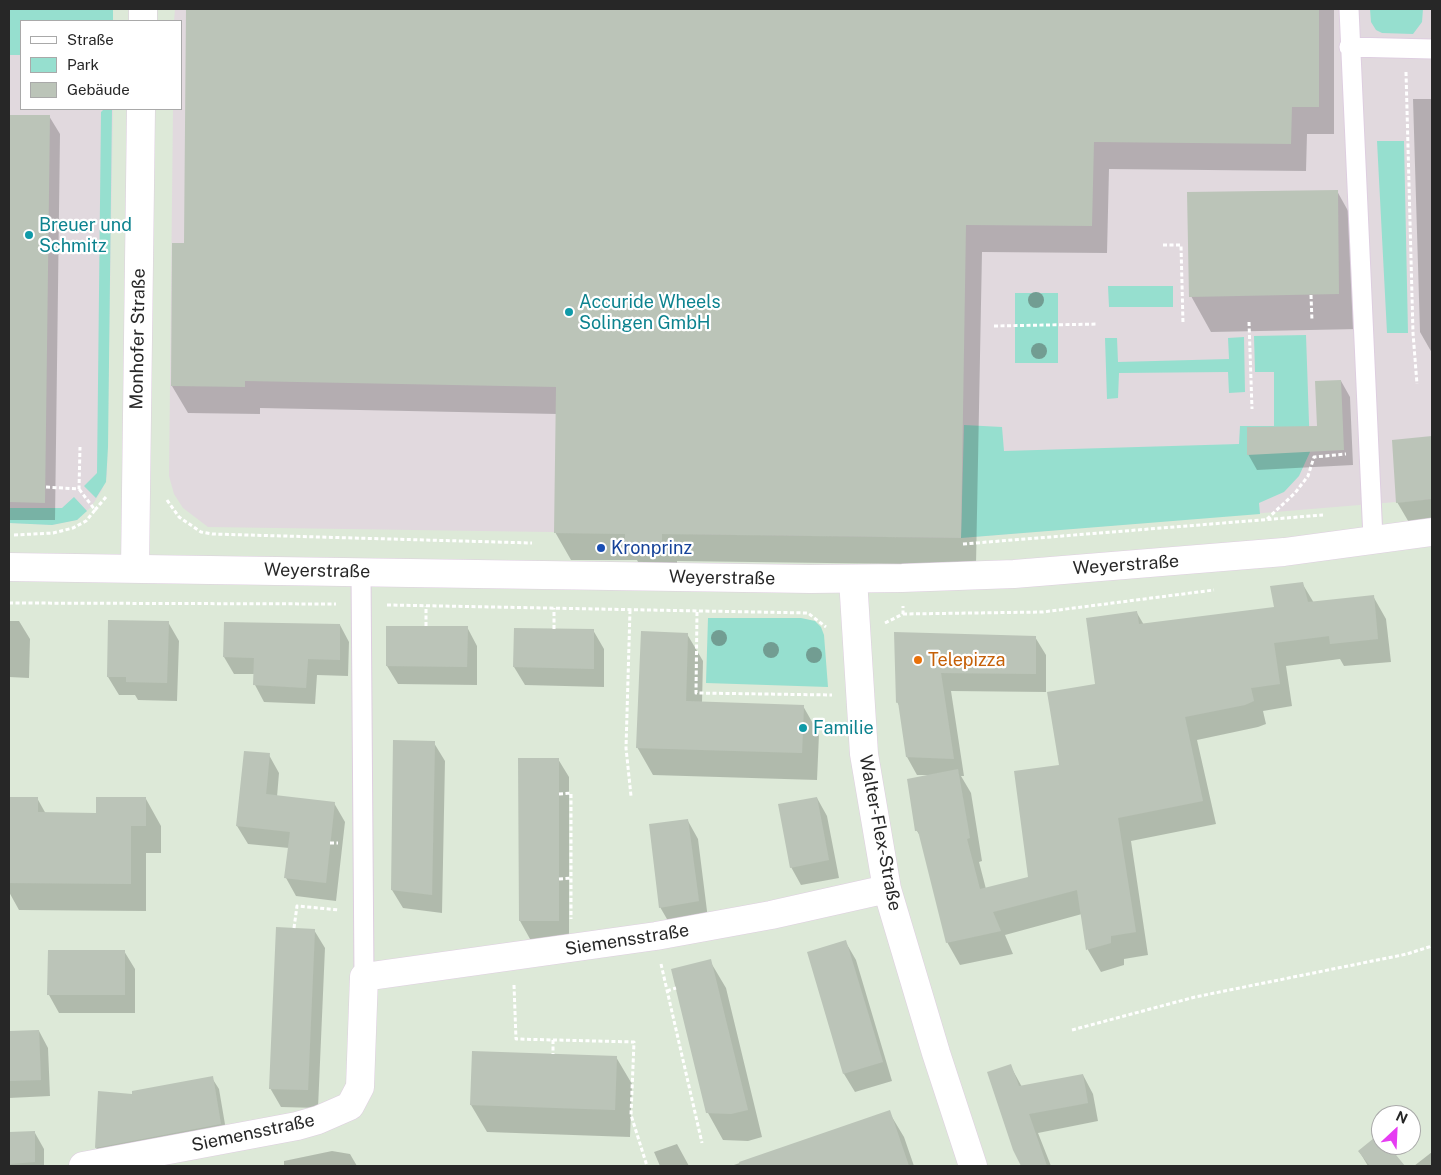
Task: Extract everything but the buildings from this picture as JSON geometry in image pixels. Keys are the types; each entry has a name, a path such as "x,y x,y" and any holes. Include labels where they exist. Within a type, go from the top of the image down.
{"street":[{"name":"Monhofer Straße","path":"135,568 141,110"},
{"name":"Weyerstraße","path":"9,568 135,568 853,579 1014,574 1284,552 1432,532"},
{"name":"Walter-Flex-Straße","path":"853,579 864,754 887,889 936,1053 973,1166"},
{"name":"Siemensstraße","path":"83,1166 297,1126 329,1116 350,1106 360,1087 364,977 656,936 771,915 887,889"}],"lane":[{"path":"1348,9 1373,539"},
{"path":"1349,47 1432,50"},
{"name":"Siemensstraße","path":"361,572 364,977"}],"path":[{"path":"1408,100 1413,333 1417,384"},
{"path":"1163,245 1182,245 1183,323"},
{"path":"1311,295 1312,322"},
{"path":"1249,322 1252,409"},
{"path":"994,326 1098,324"},
{"path":"80,447 79,489 95,510"},
{"path":"1267,519 1304,482 1314,457 1349,453"},
{"path":"46,486 79,489"},
{"path":"9,536 53,533 73,528 86,520 111,491"},
{"path":"163,492 178,516 201,532 212,534 538,543"},
{"path":"959,544 1324,514"},
{"path":"426,606 426,626"},
{"path":"554,608 554,629"},
{"path":"630,610 626,748 630,796"},
{"path":"830,630 808,613 697,612 696,693 860,695"},
{"path":"559,794 571,793 570,949"},
{"path":"559,879 571,878"},
{"path":"294,928 297,906 364,912"},
{"path":"656,936 702,1143"},
{"path":"1072,1030 1195,997 1408,954 1432,946"},
{"path":"514,957 516,1038 634,1042 631,1115 647,1166"},
{"path":"667,991 676,988"},
{"path":"552,1040 553,1054"}],"shaded area":[{"path":"9,9 113,9 113,20 20,20 20,110 113,110 107,475 102,490 91,507 77,520 52,525 9,523"},
{"name":"Accuride Wheels Solingen GmbH","path":"175,9 1432,9 1432,499 961,538 208,527 183,508 174,494 169,476 173,110 182,110 182,20 174,20"}],"green space":[{"path":"9,9 113,9 113,20 20,20 20,55 9,55"},
{"path":"1370,9 1423,9 1422,22 1413,34 1382,33 1376,30 1371,22"},
{"path":"103,110 112,110 108,447 106,482 96,498 84,486 97,473 101,112"},
{"path":"1377,141 1404,141 1408,333 1387,333"},
{"path":"1108,286 1173,286 1173,307 1109,307"},
{"path":"1015,293 1058,293 1058,363 1015,363"},
{"path":"1306,335 1310,452 1299,476 1284,492 1259,503 1260,514 961,538 964,425 1002,427 1004,451 1239,444 1240,426 1274,426 1274,372 1255,372 1254,336"},
{"path":"1244,337 1245,392 1229,393 1228,372 1119,373 1118,398 1107,399 1105,338 1117,338 1118,362 1229,359 1228,338"},
{"path":"74,497 87,511 77,520 52,525 9,523 9,508 62,508"},
{"path":"708,618 801,618 815,621 821,627 824,635 828,687 706,683"}],"place":[{"name":"Breuer und Schmitz","path":"29,235"},
{"name":"Accuride Wheels Solingen GmbH","path":"569,312"},
{"name":"Kronprinz","path":"601,548"},
{"name":"Telepizza","path":"918,660"},
{"name":"Familie","path":"803,728"}]}
